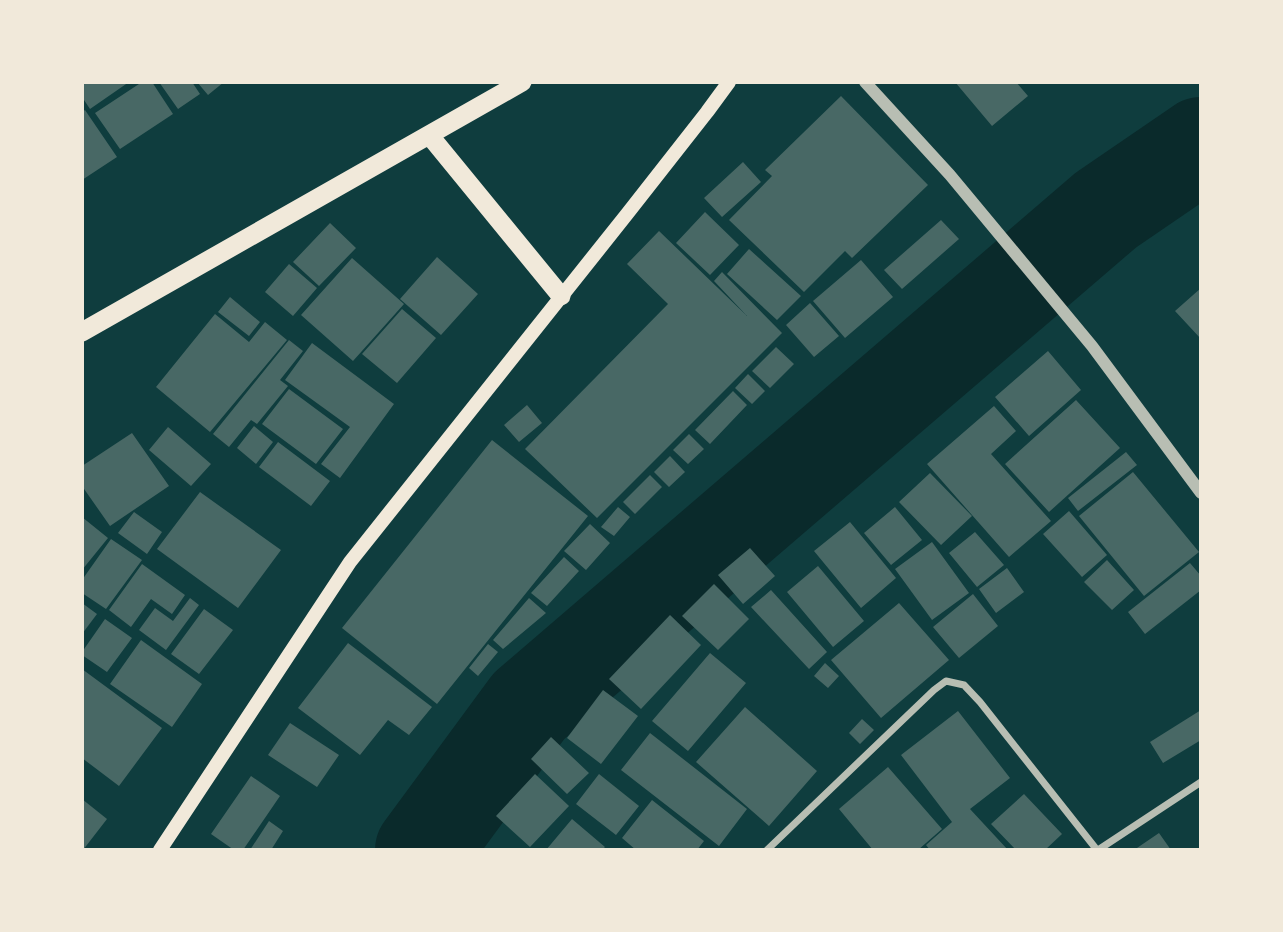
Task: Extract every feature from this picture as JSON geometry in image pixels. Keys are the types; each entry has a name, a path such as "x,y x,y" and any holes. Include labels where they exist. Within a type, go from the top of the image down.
{"highway":[{"path":"82,332 522,82"},
{"path":"430,136 561,296"}],"main road":[{"path":"160,850 350,562 729,82"}],"street":[{"path":"865,82 950,175 1092,346 1201,494"},
{"path":"767,850 946,681 964,685 980,702 1098,850 1201,782"}],"building":[{"path":"82,82 129,82 90,109 82,97"},
{"path":"142,82 152,82 173,114 120,149 95,113"},
{"path":"159,82 192,82 200,94 178,109"},
{"path":"197,82 224,82 208,95"},
{"path":"955,82 1016,82 1028,96 992,126"},
{"path":"841,96 928,185 852,258 845,251 804,292 729,220 772,176 765,170"},
{"path":"85,110 117,157 82,180 82,112"},
{"path":"743,162 761,182 722,217 704,198"},
{"path":"705,212 739,245 710,275 676,243"},
{"path":"941,220 959,239 902,289 884,270"},
{"path":"330,223 356,248 319,286 293,262"},
{"path":"659,231 747,316 714,281 722,272 782,333 597,518 525,449 668,304 627,264"},
{"path":"749,249 801,296 777,320 727,274"},
{"path":"437,257 478,294 441,335 400,299"},
{"path":"352,258 404,304 353,361 301,315"},
{"path":"861,260 893,297 845,338 813,301"},
{"path":"289,264 317,288 293,316 265,292"},
{"path":"1201,288 1201,339 1175,311"},
{"path":"230,297 260,322 249,336 218,312"},
{"path":"810,303 839,336 814,357 786,325"},
{"path":"402,309 436,338 397,383 362,354"},
{"path":"215,314 249,342 265,322 287,340 210,432 156,387"},
{"path":"289,340 303,351 280,380 288,386 257,424 251,420 229,447 213,434"},
{"path":"312,343 394,404 340,478 321,464 350,427 285,380"},
{"path":"776,347 794,364 770,388 752,371"},
{"path":"1048,351 1081,390 1029,436 995,397"},
{"path":"748,374 765,391 752,404 735,388"},
{"path":"289,389 343,429 316,464 262,424"},
{"path":"733,391 747,405 710,444 695,430"},
{"path":"1076,400 1120,448 1049,512 1005,464"},
{"path":"527,405 542,423 519,442 504,425"},
{"path":"994,406 1016,431 991,454 1051,521 1009,557 927,464"},
{"path":"254,426 273,442 256,464 237,448"},
{"path":"168,427 211,464 191,486 149,450"},
{"path":"132,433 169,486 110,526 82,486 82,466"},
{"path":"689,434 704,449 688,464 673,450"},
{"path":"492,440 588,516 437,704 342,628"},
{"path":"278,442 330,481 311,506 259,467"},
{"path":"1126,452 1137,465 1078,511 1068,498"},
{"path":"670,456 685,472 669,487 654,472"},
{"path":"1133,472 1199,552 1144,596 1079,516"},
{"path":"930,473 972,516 941,545 899,502"},
{"path":"650,475 662,487 635,514 623,502"},
{"path":"200,492 281,550 238,608 157,549"},
{"path":"618,507 630,517 614,536 601,527"},
{"path":"895,507 922,540 891,565 864,533"},
{"path":"1069,511 1107,555 1082,577 1043,534"},
{"path":"134,512 162,532 147,554 118,533"},
{"path":"82,517 108,538 82,570"},
{"path":"850,522 896,578 861,608 814,551"},
{"path":"590,524 610,543 586,570 564,551"},
{"path":"975,532 1004,565 977,587 949,553"},
{"path":"111,539 142,560 106,609 82,593 82,580"},
{"path":"932,542 969,593 932,620 895,569"},
{"path":"750,548 775,576 743,604 718,575"},
{"path":"564,557 579,571 547,606 531,593"},
{"path":"1107,560 1134,590 1112,610 1084,582"},
{"path":"1190,563 1201,576 1201,590 1145,634 1128,612"},
{"path":"142,564 185,595 172,614 151,599 131,627 109,610"},
{"path":"818,566 864,621 833,647 787,592"},
{"path":"1007,568 1024,592 996,613 979,589"},
{"path":"714,584 749,619 718,650 682,616"},
{"path":"771,590 827,652 809,669 751,607"},
{"path":"973,594 998,626 959,658 933,627"},
{"path":"190,598 199,605 166,650 139,630 155,608 173,621"},
{"path":"529,598 546,613 503,649 493,640"},
{"path":"82,603 97,614 82,634"},
{"path":"899,603 949,660 881,718 831,660"},
{"path":"204,609 233,630 199,674 171,654"},
{"path":"670,615 701,645 641,709 609,679"},
{"path":"105,619 132,638 107,672 82,655"},
{"path":"141,640 202,684 172,727 110,684"},
{"path":"348,643 432,707 409,735 388,720 360,755 298,708"},
{"path":"488,644 498,652 478,676 469,668"},
{"path":"710,653 746,683 688,751 652,721"},
{"path":"825,663 839,676 828,688 814,676"},
{"path":"82,669 162,728 119,786 82,758"},
{"path":"603,690 638,716 601,764 567,738"},
{"path":"745,707 817,771 769,826 696,762"},
{"path":"1201,710 1201,740 1163,763 1150,742"},
{"path":"958,711 1010,778 970,809 1008,850 930,850 926,845 952,822 901,755"},
{"path":"862,719 874,730 860,744 849,733"},
{"path":"290,723 339,755 317,787 268,755"},
{"path":"650,733 747,809 719,846 621,770"},
{"path":"551,737 589,773 567,794 531,759"},
{"path":"888,767 942,829 918,850 873,850 839,809"},
{"path":"535,774 569,806 530,847 496,816"},
{"path":"599,774 639,806 616,835 576,804"},
{"path":"251,776 280,796 243,850 234,850 211,834"},
{"path":"1024,794 1062,834 1045,850 1016,850 991,824"},
{"path":"82,799 107,819 83,850 82,850"},
{"path":"652,800 704,841 697,850 636,850 622,838"},
{"path":"572,819 605,847 602,850 546,850"},
{"path":"269,821 283,831 271,850 250,850"},
{"path":"1159,833 1171,850 1134,850"}],"waterway":[{"path":"423,850 529,706 1106,210 1201,145"}]}
